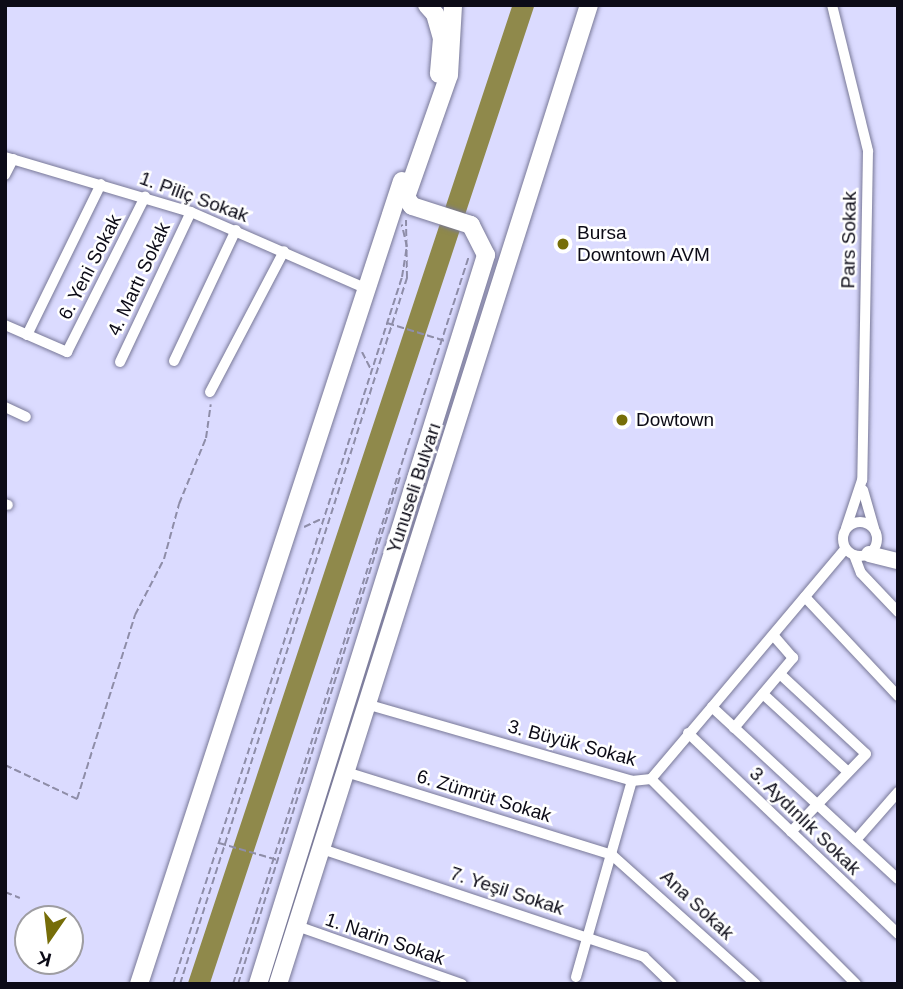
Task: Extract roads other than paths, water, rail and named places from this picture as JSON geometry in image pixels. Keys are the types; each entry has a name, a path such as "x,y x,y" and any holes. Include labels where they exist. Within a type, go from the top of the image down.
{"main road":[{"path":"427,5 435,13 442,38 439,74"},
{"path":"443,5 447,49"},
{"path":"453,5 455,25 449,75 406,197 418,208 475,230 486,255 483,271"},
{"path":"139,984 365,288 461,5"},
{"name":"Yunuseli Bulvarı","path":"278,984 530,199 589,5"},
{"path":"483,271 530,199"},
{"name":"Yunuseli Bulvarı","path":"258,984 483,271"}],"street":[{"name":"Pars Sokak","path":"832,5 868,151 862,480"},
{"path":"5,175 9,158"},
{"name":"1. Piliç Sokak","path":"9,158 191,212 365,288"},
{"path":"5,325 27,335 101,184"},
{"name":"6. Yeni Sokak","path":"27,335 67,352 145,197"},
{"name":"4. Martı Sokak","path":"120,362 191,212"},
{"path":"174,361 236,230"},
{"path":"210,392 284,251"},
{"path":"5,407 26,417"},
{"path":"862,480 846,528 861,573 898,612"},
{"path":"651,779 805,597 856,552 876,545 862,480"},
{"path":"846,528 860,521 874,529"},
{"path":"856,552 898,561"},
{"path":"805,597 898,696"},
{"path":"734,728 793,658 773,635"},
{"path":"780,674 866,754 791,832"},
{"path":"763,694 848,772"},
{"name":"3. Büyük Sokak","path":"366,704 632,781 651,779 856,984"},
{"path":"712,706 898,879"},
{"name":"3. Aydınlık Sokak","path":"688,733 898,934"},
{"name":"6. Zümrüt Sokak","path":"346,772 612,855"},
{"path":"576,977 632,781"},
{"path":"856,840 898,792"},
{"name":"7. Yeşil Sokak","path":"322,849 589,936 644,957 672,984"},
{"name":"Ana Sokak","path":"612,855 756,984"},
{"name":"1. Narin Sokak","path":"297,926 462,984"}],"waterway":[{"path":"198,984 523,5"}],"place":[{"name":"Bursa Downtown AVM","path":"563,244"},
{"name":"Dowtown","path":"622,420"}]}
